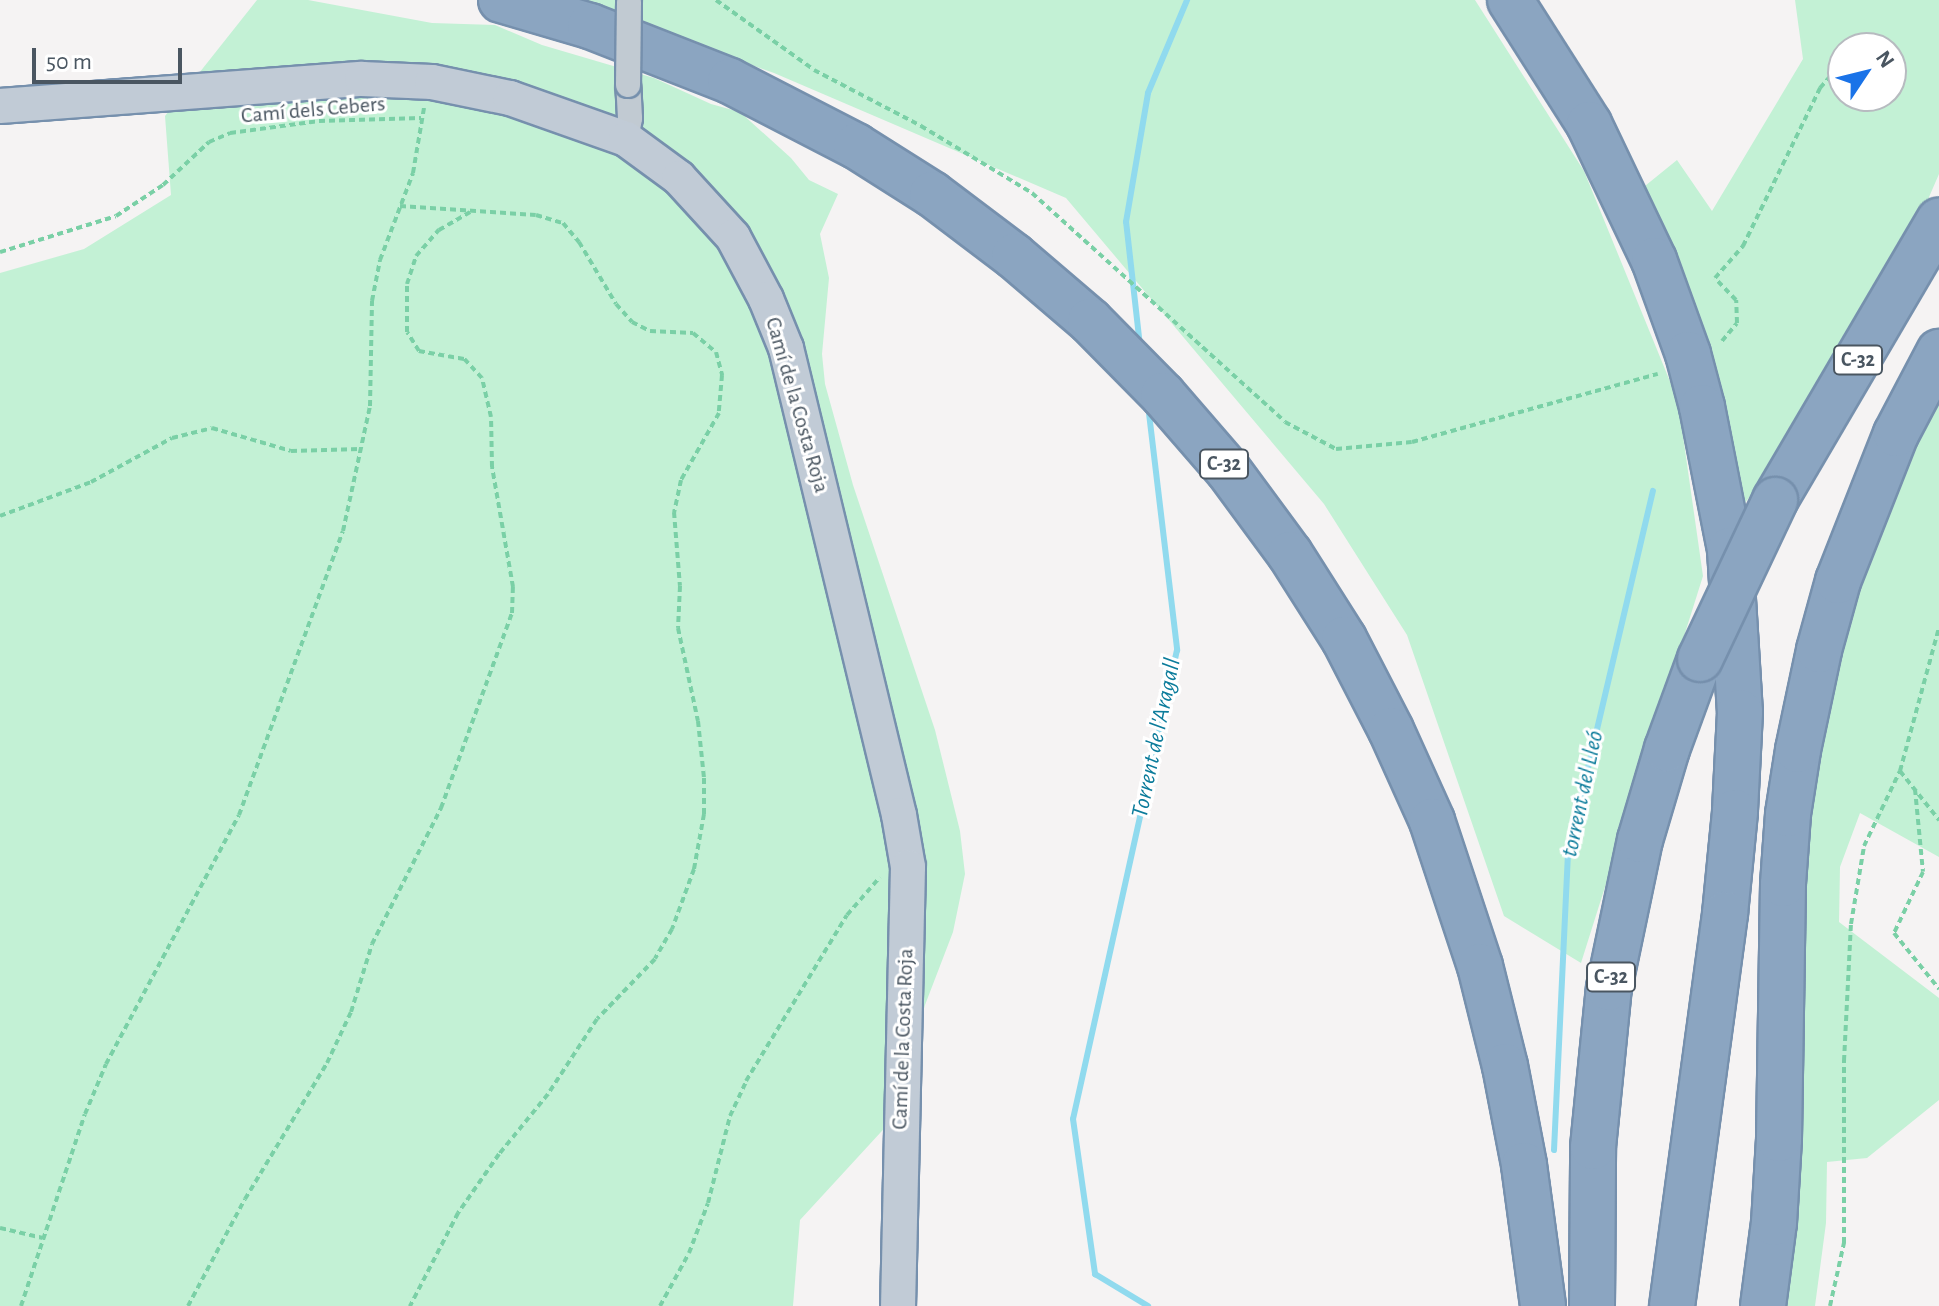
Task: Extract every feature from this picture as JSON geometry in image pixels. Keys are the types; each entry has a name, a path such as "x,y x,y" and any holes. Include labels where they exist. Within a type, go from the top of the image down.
{"highway":[{"name":"C-32","path":"501,0 590,26 718,76 820,126 921,187 1014,256 1090,321 1163,395 1228,470 1290,554 1344,639 1391,730 1432,821 1480,966 1505,1066 1526,1178 1543,1306"},
{"path":"1510,0 1589,124 1654,260 1698,394 1715,458 1730,550 1740,700 1735,812 1724,929 1672,1306"},
{"name":"C-32","path":"1592,1306 1593,1147 1609,988 1640,840 1667,749 1700,659 1775,500 1939,220"},
{"path":"1763,1306 1774,1223 1783,884 1788,814 1798,750 1819,650 1849,552 1896,434 1939,352"}],"street":[{"path":"626,139 630,118 629,1"},
{"name":"Camí de la Costa Roja","path":"0,106 362,79 432,82 510,98 626,139 679,178 733,237 766,299 786,348 899,815 908,867 898,1306"}],"path":[{"path":"716,0 814,70 921,126 1032,193 1285,422 1336,449 1412,442 1658,374"},
{"path":"1722,341 1737,323 1736,300 1715,278 1743,246 1820,88 1827,80"},
{"path":"21,1306 106,1064 239,815 343,531 370,406 372,301 380,260 413,173 421,118 432,82"},
{"name":"Camí dels Cebers","path":"0,252 116,216 163,185 209,142 230,133 319,121 421,118"},
{"path":"400,206 536,215 563,223 579,242 616,304 632,322 650,331 693,333 716,352 722,375 719,413 681,480 674,512 680,586 678,628 698,721 704,814 694,869 672,929 655,959 597,1019 548,1094 499,1154 458,1213 410,1306"},
{"path":"188,1306 245,1199 333,1051 351,1012 372,944 441,808 512,613 513,587 492,467 491,417 482,378 464,359 419,351 407,332 407,284 416,256 439,230 473,211"},
{"path":"0,516 91,482 172,438 212,428 291,451 361,449"},
{"path":"1830,1306 1844,1243 1844,1061 1851,924 1864,846 1900,771 1939,627"},
{"path":"1900,771 1939,820"},
{"path":"1915,789 1923,872 1894,933 1939,989"},
{"path":"660,1306 689,1253 703,1215 730,1116 746,1081 847,915 885,871 908,867"},
{"path":"0,1228 43,1238"}],"green space":[{"path":"257,0 308,0 432,23 495,25 542,45 654,78 711,104 740,112 791,158 809,180 838,194 820,234 829,278 822,354 825,384 853,485 935,730 960,831 965,874 953,932 925,1005 892,1120 800,1220 793,1306 0,1306 0,273 84,249 171,195 165,116"},
{"path":"572,0 1475,0 1584,171 1678,401 1703,576 1581,963 1504,916 1407,635 1324,504 1066,198 774,73"},
{"path":"1795,0 1939,0 1939,174 1910,241 1790,444 1744,504 1694,309 1640,190 1677,160 1712,211 1803,59"},
{"path":"1939,385 1939,857 1860,813 1840,867 1839,922 1939,998 1939,1100 1867,1158 1827,1162 1826,1223 1815,1306 1780,1306 1799,847 1849,607"}],"waterway":[{"name":"Torrent de l'Aragall","path":"1140,346 1126,222 1148,93 1187,0"},
{"name":"Torrent de l'Aragall","path":"1148,405 1177,650 1073,1119 1095,1274 1148,1306"},
{"name":"torrent del Lleó","path":"1554,1150 1568,853 1653,491"}]}
